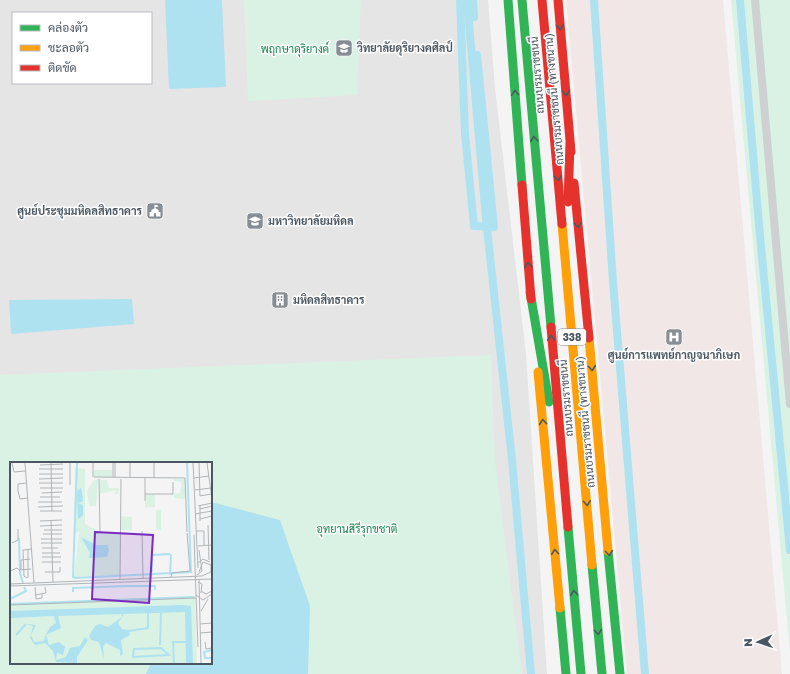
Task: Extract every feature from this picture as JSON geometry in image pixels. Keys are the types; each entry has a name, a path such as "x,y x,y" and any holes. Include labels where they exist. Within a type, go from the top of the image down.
{"main road":[{"path":"508,0 530,292 566,674"},
{"name":"ถนนบรมราชชนนี","path":"522,0 581,674"},
{"name":"ถนนบรมราชชนนี","path":"542,0 602,674"},
{"name":"ถนนบรมราชชนนี (ทางขนาน)","path":"558,0 570,144 620,674"},
{"path":"570,144 568,210 570,308"},
{"path":"530,292 566,509"}],"street":[{"path":"755,0 790,404"}],"shaded area":[{"name":"มหาวิทยาลัยมหิดล","path":"0,0 488,0 495,88 526,354 547,674 0,674"},
{"name":"ศูนย์การแพทย์กาญจนาภิเษก","path":"566,0 723,0 782,674 627,674"}],"green space":[{"name":"พฤกษาดุริยางค์","path":"244,0 361,0 357,95 248,101"},
{"path":"731,0 790,0 790,653"},
{"name":"อุทยานสิรีรุกขชาติ","path":"491,355 495,462 522,674 0,674 0,375"}],"water":[{"path":"165,0 222,0 226,87 169,89"},
{"path":"132,299 134,324 11,334 9,300"},
{"path":"212,502 280,520 310,606 308,674 146,674 151,664 212,664"}],"waterway":[{"path":"460,0 465,134 474,226 494,227 477,55"},
{"path":"467,0 486,219 512,460 531,674"},
{"path":"473,0 474,17"},
{"path":"594,0 613,282 645,674"},
{"path":"740,0 759,225 790,550"}],"traffic: fast":[{"path":"508,0 522,185"},
{"path":"522,0 551,327"},
{"path":"530,292 549,402"},
{"path":"568,527 581,674"},
{"path":"608,551 620,674"},
{"path":"592,565 602,674"},
{"path":"560,608 566,674"}],"traffic: slow":[{"path":"562,224 592,565"},
{"path":"589,338 608,551"},
{"path":"538,372 560,608"}],"traffic: jam":[{"path":"542,0 562,224"},
{"path":"558,0 571,152"},
{"path":"568,202 570,144"},
{"path":"574,183 589,338"},
{"path":"522,185 531,299"},
{"path":"551,327 568,527"}],"place":[{"name":"วิทยาลัยดุริยางคศิลป์","path":"344,48"},
{"name":"ศูนย์ประชุมมหิดลสิทธาคาร","path":"155,211"},
{"name":"มหาวิทยาลัยมหิดล","path":"255,221"},
{"name":"มหิดลสิทธาคาร","path":"280,300"},
{"name":"ศูนย์การแพทย์กาญจนาภิเษก","path":"674,337"}]}
